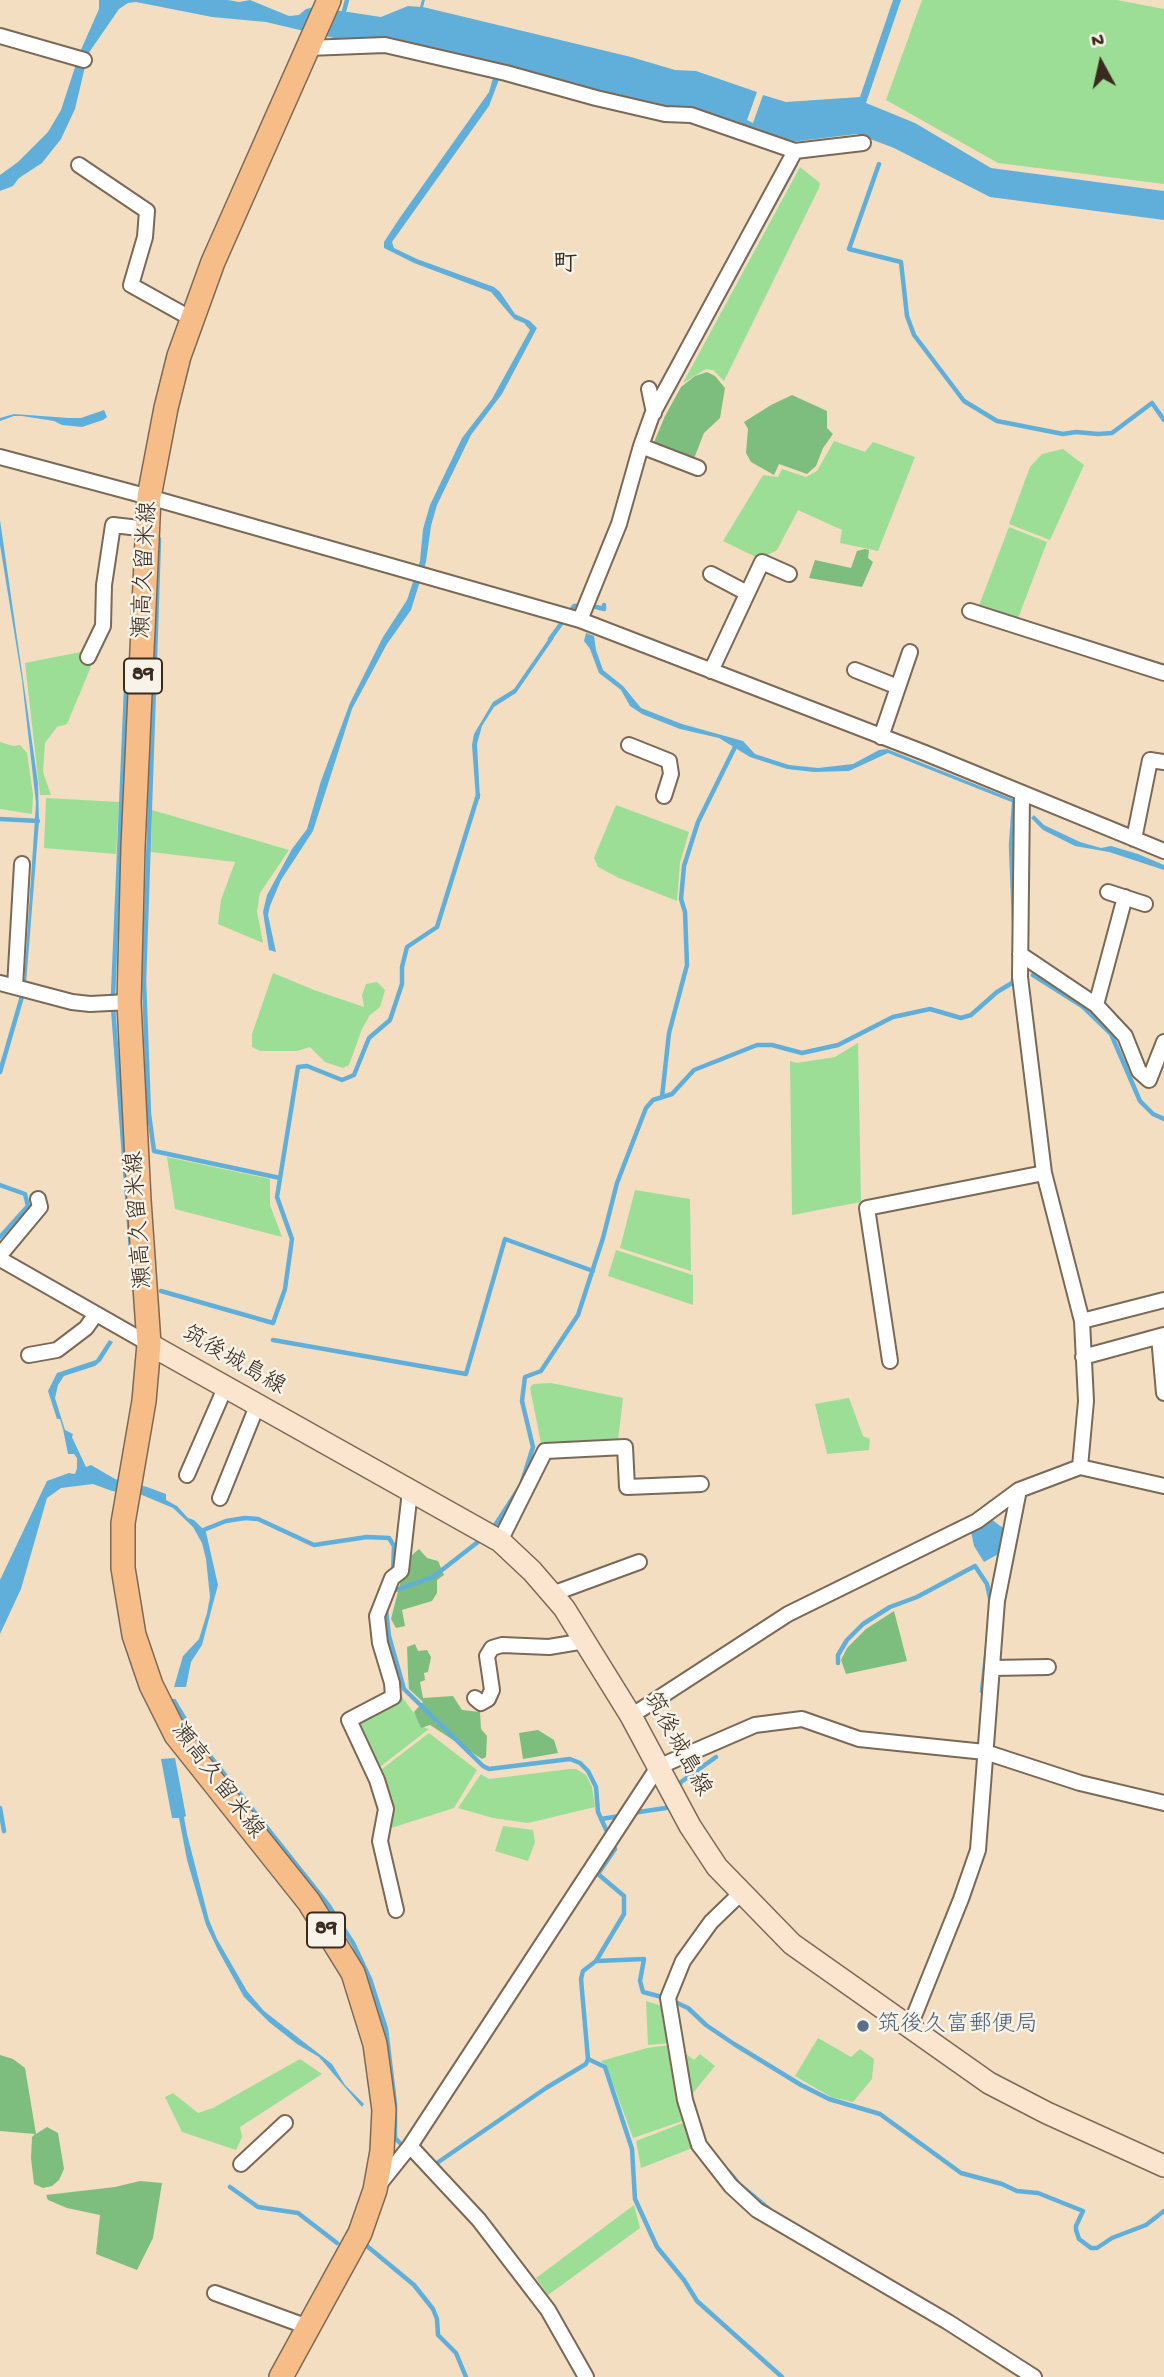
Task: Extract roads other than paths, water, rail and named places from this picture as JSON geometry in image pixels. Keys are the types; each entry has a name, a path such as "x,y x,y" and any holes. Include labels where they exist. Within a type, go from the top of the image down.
{"main road":[{"name":"瀬高久留米線","path":"281,2377 360,2233 375,2190 382,2151 384,2110 375,2045 353,1973 309,1902 176,1735 151,1685 134,1635 123,1568 123,1523 132,1476 149,1344 138,1200 129,1002 133,847 149,497 166,408 179,356 213,262 328,3"}],"street":[{"path":"0,36 84,60"},
{"path":"310,42 385,45 642,109 665,114 691,115 795,150 863,143"},
{"path":"580,620 619,524 653,413 795,150"},
{"path":"79,165 147,211 145,237 131,285 192,320"},
{"path":"649,389 653,413"},
{"path":"641,446 698,468"},
{"path":"0,457 580,620 1164,851"},
{"path":"88,657 103,626 104,585 113,525 148,528"},
{"path":"711,671 762,562 789,574"},
{"path":"711,574 747,593"},
{"path":"970,611 1164,673"},
{"path":"881,737 910,652"},
{"path":"855,670 898,687"},
{"path":"629,746 669,761 671,774 664,796"},
{"path":"1133,839 1150,760 1164,762"},
{"path":"1022,794 1020,977 1044,1173 1082,1321 1086,1401 1080,1467"},
{"path":"22,864 7,985 72,1002 129,1002"},
{"path":"1108,892 1145,904"},
{"path":"1096,1005 1125,897"},
{"path":"1020,954 1096,1005 1125,1037 1139,1071 1149,1080 1164,1042"},
{"path":"890,1361 867,1208 1044,1173"},
{"path":"38,1199 40,1207 0,1257 149,1344"},
{"path":"1082,1321 1164,1300"},
{"path":"29,1355 57,1350 86,1328 96,1314"},
{"path":"1083,1357 1161,1336 1164,1393"},
{"name":"筑後城島線","path":"149,1344 500,1541 532,1571 564,1608 631,1716 690,1826 717,1867 740,1894 792,1944 989,2083 1047,2113 1164,2166"},
{"path":"187,1475 225,1388"},
{"path":"220,1498 257,1406"},
{"path":"500,1541 545,1451 625,1447 627,1487 701,1484"},
{"path":"631,1716 788,1614 977,1521 1020,1490 1080,1467 1164,1486"},
{"path":"910,2026 978,1850 997,1601 1020,1490"},
{"path":"396,1910 380,1841 386,1809 377,1780 349,1720 393,1697 392,1683 380,1643 377,1616 391,1578 401,1571 410,1491"},
{"path":"552,1594 639,1562"},
{"path":"475,1698 481,1703 488,1699 492,1690 487,1656 492,1648 502,1645 550,1647 585,1641"},
{"path":"992,1668 1048,1667"},
{"path":"375,2190 410,2146 659,1767 755,1725 802,1719 859,1739 985,1752 1080,1783 1164,1803"},
{"path":"740,1894 711,1922 683,1961 668,1998 685,2100 699,2145 732,2186 757,2210 948,2322 1034,2377"},
{"path":"241,2164 285,2123"},
{"path":"410,2146 479,2220 548,2309 586,2377"},
{"path":"215,2293 308,2327"}],"water":[{"path":"99,0 250,0 289,16 299,15 306,9 315,7 381,17 408,6 420,7 422,0 425,0 423,7 675,70 696,71 757,92 747,120 753,123 763,95 786,102 860,97 893,0 901,0 866,103 915,123 991,168 1164,191 1164,220 990,197 894,148 857,134 783,143 503,69 489,106 392,242 394,248 417,259 494,287 515,314 530,321 537,328 502,394 471,435 437,505 426,562 411,610 387,644 352,709 313,831 281,880 270,906 268,915 276,952 269,950 263,912 267,895 292,849 307,829 321,781 350,703 383,637 407,600 420,561 423,529 430,505 462,438 492,399 530,330 524,323 514,319 491,292 414,263 384,248 384,242 399,219 489,92 497,64 493,62 491,66 397,41 338,39 266,22 212,17 136,2 128,3 119,9 88,54 75,109 61,139 42,163 19,178 13,186 0,191 0,175 18,162 48,132 61,110 80,52 99,9"},
{"path":"795,164 798,165 661,416 652,440 649,438 657,418"},
{"path":"104,410 107,417 82,427 22,416 0,421 0,418 14,414 81,418"},
{"path":"0,520 38,783 39,821 26,984 36,803 22,680 0,545"},
{"path":"586,633 594,636 603,670 623,686 641,708 682,724 743,741 755,754 789,765 818,768 853,764 879,750 887,749 1015,800 1014,803 888,753 849,771 814,772 787,769 750,757 719,738 680,729 642,714 630,706 621,690 599,673 584,641"},
{"path":"552,634 554,638 516,693 494,707 482,726 477,744 480,799 476,799 472,745 474,734 493,702 514,689"},
{"path":"1034,815 1044,825 1080,842 1101,848 1111,846 1138,854 1164,865 1164,870 1109,852 1075,846 1043,830 1031,818"},
{"path":"109,1340 113,1342 101,1361 95,1366 64,1376 58,1385 55,1398 65,1430 73,1434 86,1467 91,1465 115,1479 166,1494 166,1500 177,1506 206,1532 218,1585 202,1645 191,1662 186,1687 174,1687 183,1656 199,1639 207,1613 210,1597 206,1559 202,1543 193,1527 173,1508 142,1495 112,1491 93,1484 61,1488 47,1498 21,1589 0,1634 0,1580 47,1481 69,1473 75,1474 77,1468 77,1458 74,1454 68,1454 60,1419 57,1419 48,1391 57,1373 96,1360"},
{"path":"991,1519 1007,1531 1002,1552 984,1562 974,1546 971,1532"},
{"path":"175,1758 187,1834 209,1920 217,1939 247,1991 264,2011 332,2064 345,2085 364,2104 362,2107 319,2057 269,2022 244,1997 218,1950 206,1925 187,1860 179,1818 172,1818 161,1759"}],"waterway":[{"path":"344,11 347,0"},
{"path":"879,164 849,249 901,262 907,316 914,335 964,401 997,421 1063,434 1112,433 1152,403 1164,420"},
{"path":"159,539 144,981 149,1114 154,1151 280,1178"},
{"path":"550,639 574,606 589,605 604,609 604,605"},
{"path":"113,996 127,668"},
{"path":"662,1097 669,1033 687,965 685,912 681,899 684,866 698,822 735,747"},
{"path":"161,1291 273,1323 285,1289 292,1239 277,1197 298,1067 307,1066 342,1080 354,1075 369,1038 390,1020 402,984 402,967 407,947 437,927 478,795"},
{"path":"1014,803 1011,846 1014,921"},
{"path":"0,819 38,821"},
{"path":"492,1530 521,1485 533,1447 522,1401 525,1377 541,1371 578,1315 603,1238 617,1183 646,1108 653,1100 672,1094 694,1070 757,1045 772,1045 802,1053 838,1045 893,1017 930,1009 961,1018 971,1015 997,992 1012,983 1015,975"},
{"path":"1033,975 1082,1006 1111,1034 1140,1101 1153,1114 1164,1119"},
{"path":"0,1072 23,993"},
{"path":"113,1007 134,1290"},
{"path":"0,1185 25,1194 28,1206 0,1237"},
{"path":"273,1340 466,1374 505,1239 593,1271"},
{"path":"201,1531 226,1521 245,1518 258,1519 314,1545 367,1537 389,1538 394,1546 393,1573"},
{"path":"395,1582 396,1590 433,1577 483,1538"},
{"path":"838,1663 838,1655 847,1640 863,1624 890,1607 917,1597 975,1566 987,1584 991,1603"},
{"path":"386,1610 389,1636 404,1689 483,1766 489,1769 570,1759 580,1763 588,1771 596,1787 598,1812 615,1849 598,1874 624,1896 624,1914 596,1961 583,1971 581,1979 588,2059 586,2064 546,2088 437,2163"},
{"path":"982,1691 987,1647"},
{"path":"174,1701 198,1741 329,1906 353,1943 370,1979 386,2029 395,2104 395,2138 401,2144"},
{"path":"677,1790 681,1782 716,1757"},
{"path":"632,1813 666,1808 669,1803"},
{"path":"0,1808 4,1831"},
{"path":"601,1819 620,1816"},
{"path":"597,1961 644,1959 640,1981 643,1992 662,1997"},
{"path":"675,2002 688,2008 706,2025 734,2044 801,2085 829,2099 880,2114 961,2173 1017,2191 1038,2193 1083,2211 1076,2230 1079,2239 1091,2248 1097,2248 1112,2238 1146,2225 1164,2211"},
{"path":"588,2059 605,2067 632,2149 635,2199 657,2247 697,2301 782,2377"},
{"path":"729,2172 769,2209"},
{"path":"230,2187 258,2207 298,2213 337,2243"},
{"path":"367,2246 414,2285 433,2309 438,2335 456,2353 466,2377"}],"place":[{"name":"筑後久富郵便局","path":"863,2026"}],"district":[{"name":"町","path":"565,266"}]}
